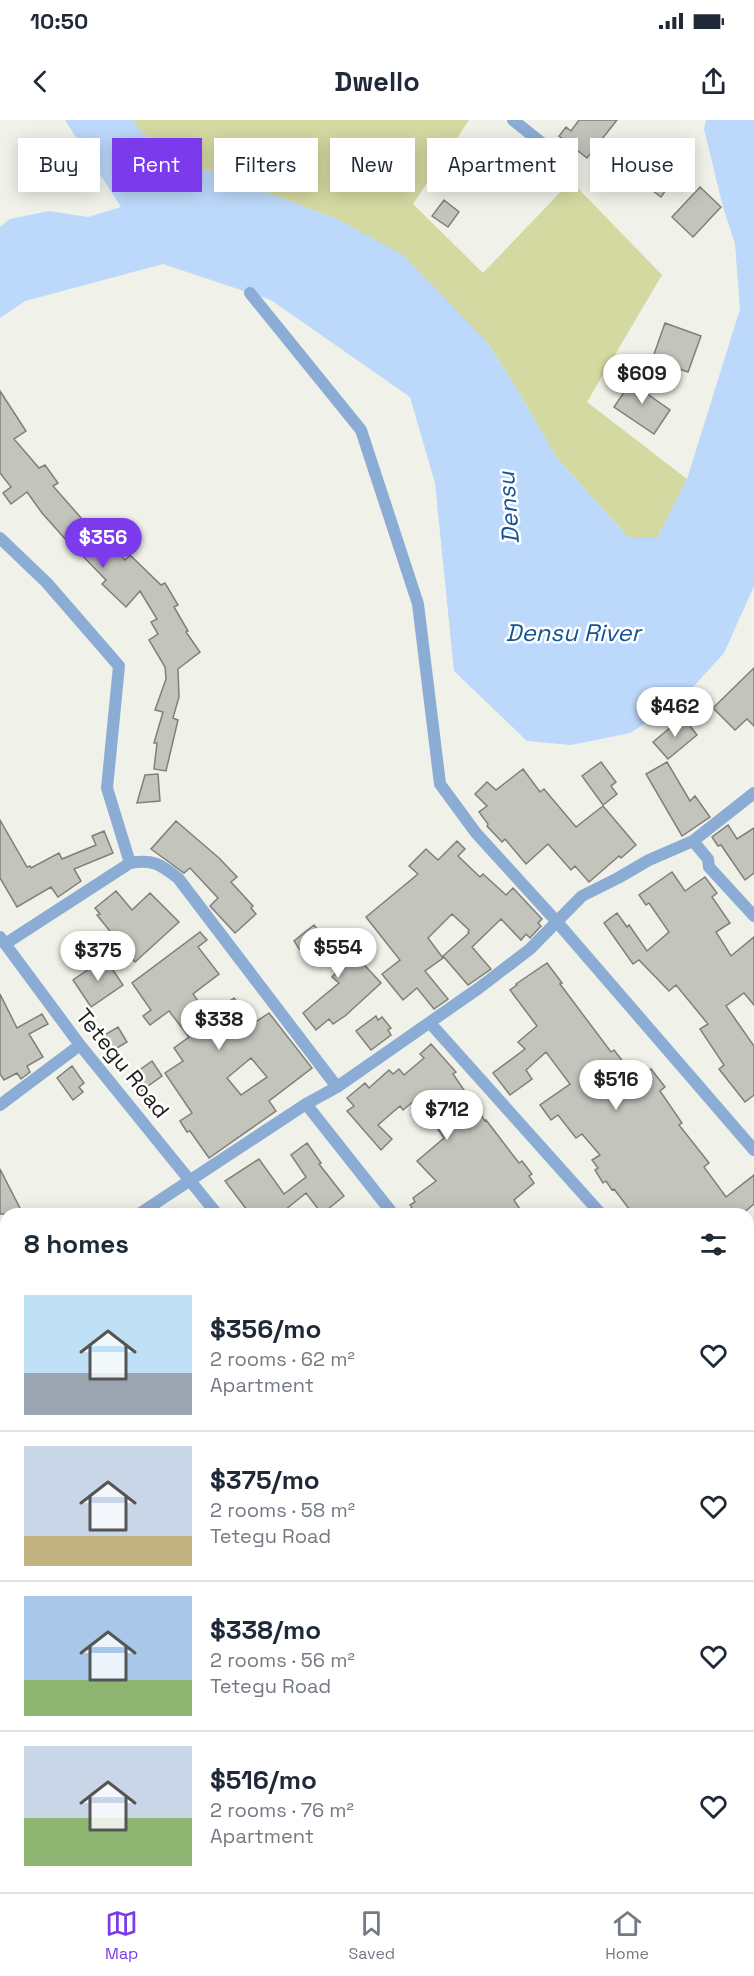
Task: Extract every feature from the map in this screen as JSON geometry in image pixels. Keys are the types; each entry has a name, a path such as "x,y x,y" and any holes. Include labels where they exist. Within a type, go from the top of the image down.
{"street":[{"path":"513,120 536,138"},
{"path":"250,293 362,430 418,604 440,784 476,833 557,922 754,1150"},
{"path":"0,538 47,583 119,666 107,788 130,863"},
{"path":"149,1208 306,1104 337,1087 517,961 582,896 649,860 693,841 754,793"},
{"path":"693,841 708,859 709,867 754,916"},
{"path":"3,940 130,863 146,860 161,865 178,878 337,1087"},
{"name":"Tetegu Road","path":"3,940 80,1045 212,1208"},
{"path":"430,1023 596,1208"},
{"path":"0,1105 80,1045"},
{"path":"306,1104 388,1208"}],"green space":[{"path":"133,120 469,120 457,138 427,138 427,183 413,204 483,273 560,192 578,192 578,188 662,275 587,402 687,479 657,538 629,538 556,457 487,342 337,219 265,192 318,192 318,138 214,138 214,173 202,168 202,138 151,138 142,133"}],"water":[{"name":"Densu River","path":"65,120 133,120 142,133 151,138 112,138 112,192 202,192 202,168 214,173 214,192 265,192 337,219 403,255 487,342 556,457 629,538 657,538 687,479 740,309 735,244 723,207 704,129 706,120 754,120 754,586 724,653 682,699 630,733 571,745 527,741 454,671 435,483 410,397 271,300 163,264 25,301 0,318 0,227 10,219 49,211 88,217 121,207 100,174 100,138 77,138"}],"building":[{"path":"579,120 617,120 603,138 590,138 590,154 587,158 578,151 578,138 559,136 566,127 571,131"},
{"path":"700,187 721,207 693,237 672,217"},
{"path":"654,192 665,192 661,197"},
{"path":"444,200 459,212 448,227 432,216"},
{"path":"665,323 701,336 688,372 652,360"},
{"path":"637,373 652,383 646,393 670,410 654,434 614,407"},
{"path":"0,391 26,431 14,439 39,468 45,465 58,483 53,486 97,536 100,534 125,560 130,555 161,585 165,583 178,605 174,607 188,631 186,632 200,652 178,669 179,697 173,718 178,720 166,771 154,769 157,743 154,743 163,712 155,710 166,679 165,667 149,640 158,634 151,622 157,619 140,591 126,607 102,584 106,580 75,550 42,513 27,492 11,504 3,493 11,487 0,473"},
{"path":"754,668 754,726 747,719 735,730 713,708"},
{"path":"683,717 697,735 668,759 653,742"},
{"path":"601,762 616,782 611,786 617,794 603,805 582,776"},
{"path":"667,762 690,801 695,796 710,817 682,836 646,774"},
{"path":"523,769 540,792 544,789 576,827 603,806 636,845 621,858 619,856 589,882 575,866 571,870 548,844 526,864 505,839 502,842 487,826 488,824 479,812 487,806 475,794 487,782 496,790"},
{"path":"158,774 160,801 137,803 145,775"},
{"path":"0,820 27,867 31,868 59,853 62,859 96,845 92,836 104,831 113,853 74,869 81,881 58,897 51,887 17,907 0,878"},
{"path":"176,821 219,858 237,877 231,882 253,906 251,908 256,914 235,933 210,906 218,898 190,868 184,873 151,849"},
{"path":"728,825 737,839 754,828 754,873 745,880 721,845 718,846 712,837"},
{"path":"457,841 465,849 458,856 480,877 483,874 506,895 513,888 542,919 538,923 541,926 530,938 526,934 521,940 501,919 472,947 491,969 468,985 443,956 469,933 469,930 452,914 428,938 443,958 425,971 448,999 434,1009 417,988 403,1000 382,974 400,960 366,917 418,874 409,866 426,849 438,860"},
{"path":"672,872 685,891 705,877 717,893 712,897 730,923 716,932 731,956 754,937 754,1005 744,993 726,1006 754,1046 754,1095 745,1102 719,1069 724,1065 700,1029 708,1024 676,985 669,991 639,960 633,964 604,923 617,913 627,927 629,925 647,951 669,932 649,903 646,905 639,895"},
{"path":"116,891 132,910 150,893 179,922 135,962 97,915 100,914 95,908"},
{"path":"314,925 323,936 331,929 381,983 345,1016 333,1024 329,1019 316,1030 303,1013 339,983 332,977 339,970 312,941 300,950 294,941"},
{"path":"200,932 207,940 198,947 219,974 193,994 209,1016 234,998 254,1023 269,1013 312,1068 269,1101 276,1111 209,1158 180,1121 192,1113 165,1073 183,1061 174,1048 189,1037 169,1011 150,1025 143,1016 151,1010 132,983","holes":["251,1058 267,1077 241,1095 227,1078"]},
{"path":"105,958 123,985 91,1007 73,980"},
{"path":"547,963 611,1052 614,1050 634,1076 643,1069 646,1072 651,1069 665,1087 660,1091 682,1123 679,1125 709,1163 704,1167 726,1197 754,1175 754,1204 749,1208 628,1208 606,1181 603,1183 595,1170 598,1168 592,1160 600,1155 582,1134 576,1138 558,1115 551,1120 540,1105 570,1084 546,1052 526,1070 532,1079 510,1095 493,1073 525,1049 518,1042 537,1026 510,990"},
{"path":"0,994 17,1028 42,1014 48,1024 29,1034 43,1057 27,1066 30,1072 21,1079 17,1073 4,1080 0,1074"},
{"path":"376,1016 378,1020 382,1017 391,1028 388,1030 391,1035 371,1050 356,1031"},
{"path":"118,1027 127,1042 112,1051 103,1036"},
{"path":"431,1044 456,1072 453,1074 485,1121 519,1163 522,1161 532,1174 529,1176 534,1183 514,1200 519,1208 412,1208 410,1205 415,1202 413,1198 436,1181 417,1161 444,1138 435,1125 438,1123 420,1096 403,1110 400,1106 378,1125 392,1139 381,1150 347,1111 354,1106 347,1098 365,1083 369,1088 389,1070 393,1074 399,1069 404,1075 424,1058 420,1054"},
{"path":"152,1061 162,1076 141,1091 131,1076"},
{"path":"72,1066 84,1083 79,1087 83,1092 73,1100 57,1078"},
{"path":"307,1143 321,1163 319,1164 344,1196 329,1208 317,1208 306,1193 287,1208 245,1208 225,1181 259,1159 284,1194 306,1177 291,1155"},
{"path":"0,1169 20,1208 0,1208"}],"water label":[{"name":"Densu","path":"508,508"}]}
